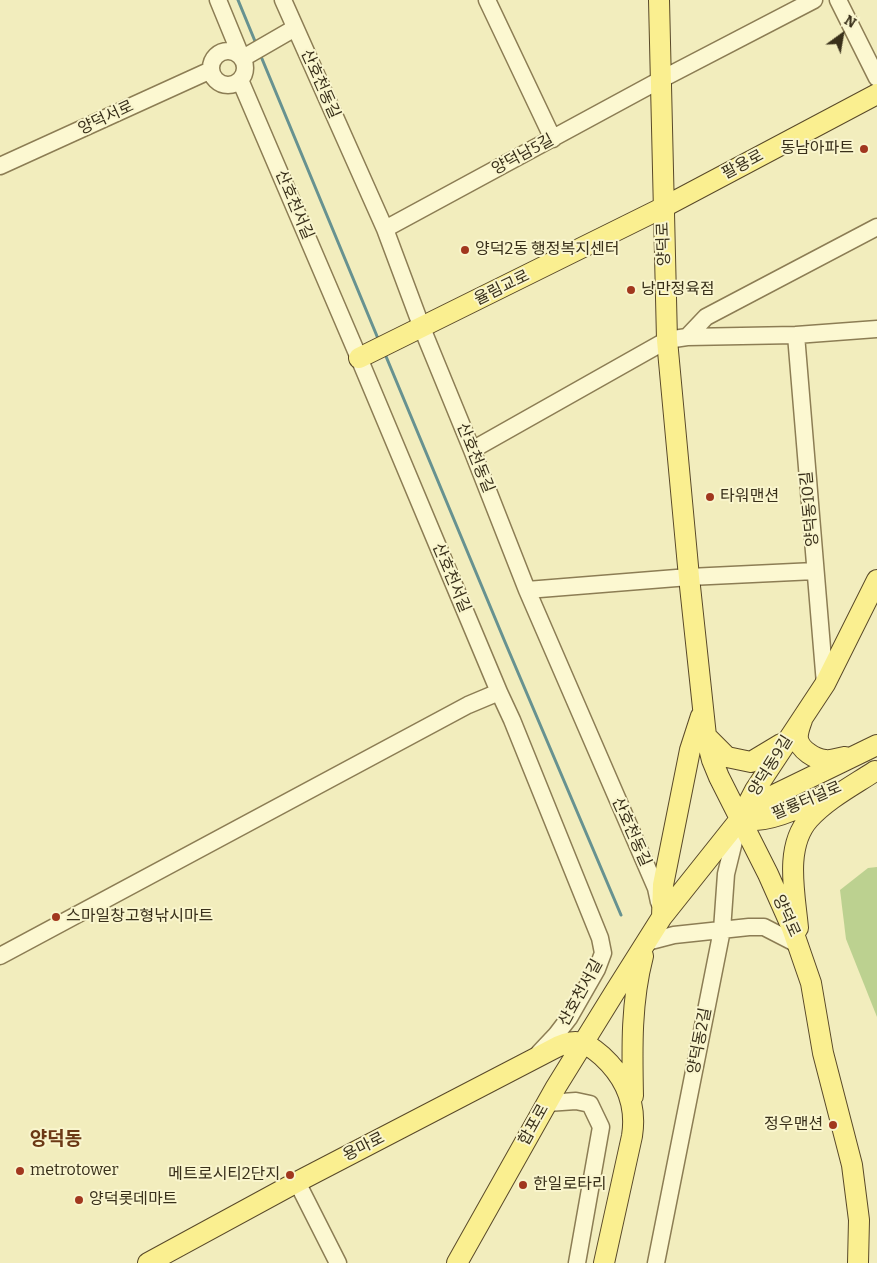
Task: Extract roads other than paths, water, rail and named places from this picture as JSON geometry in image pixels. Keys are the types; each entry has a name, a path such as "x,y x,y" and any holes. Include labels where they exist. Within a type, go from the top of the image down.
{"main road":[{"name":"양덕로","path":"659,0 662,208 667,340 702,712 712,760 768,874 799,945 810,982 823,1053 852,1165 859,1220 858,1263"},
{"name":"팔용로","path":"662,208 877,94"},
{"name":"율림교로","path":"368,354 662,208"},
{"name":"양덕동9길","path":"616,990 662,917 740,819 755,790 785,742 825,684 877,580"},
{"path":"662,917 663,885 690,750 702,712"},
{"path":"804,715 798,730 800,746 816,758 831,760 874,747"},
{"path":"706,736 727,757 752,762 785,742"},
{"name":"팔룡터널로","path":"740,819 755,806 772,796 874,747"},
{"path":"799,945 794,872 796,846 800,834 809,818 823,806 876,770"},
{"name":"팔룡터널로","path":"740,819 756,820 792,810 876,770"},
{"path":"604,1263 632,1136 635,995 645,945"},
{"name":"합포로","path":"457,1263 547,1103 616,990"},
{"path":"583,1042 605,1059 620,1075 628,1092 633,1112"},
{"name":"용마로","path":"148,1263 297,1182 563,1044 583,1042"}],"street":[{"path":"218,0 244,56 246,65 240,80 231,84 220,83 216,79 211,70 213,59 221,52 232,51 244,56"},
{"name":"산호천동길","path":"283,0 293,29 385,229 422,328 527,590 656,888 662,917"},
{"path":"486,0 552,139"},
{"name":"양덕남5길","path":"385,229 660,80 814,0"},
{"path":"838,0 877,78"},
{"path":"244,56 293,29"},
{"name":"양덕서로","path":"0,166 211,70"},
{"name":"산호천서길","path":"240,80 368,354 499,692 520,738 603,948 600,964 569,1018 544,1048 526,1064"},
{"path":"687,337 706,317 877,227"},
{"path":"472,450 667,340 687,337 796,334 877,328"},
{"name":"양덕동10길","path":"796,334 825,684"},
{"path":"527,590 689,577 815,571"},
{"path":"0,956 460,710 499,692"},
{"name":"양덕동2길","path":"656,1263 722,930 726,874 740,819"},
{"path":"645,945 674,935 764,927 799,945"},
{"path":"547,1103 576,1101 590,1104 601,1127 577,1263"},
{"path":"297,1182 338,1263"}],"waterway":[{"path":"238,0 257,46"},
{"path":"260,54 379,341"},
{"path":"385,354 621,915"}],"place":[{"name":"동남아파트","path":"864,149"},
{"name":"양덕2동 행정복지센터","path":"465,250"},
{"name":"낭만정육점","path":"631,290"},
{"name":"타워맨션","path":"710,497"},
{"name":"스마일창고형낚시마트","path":"56,917"},
{"name":"정우맨션","path":"833,1125"},
{"name":"metrotower","path":"20,1171"},
{"name":"메트로시티2단지","path":"290,1175"},
{"name":"한일로타리","path":"523,1185"},
{"name":"양덕롯데마트","path":"79,1200"}],"district":[{"name":"양덕동","path":"56,1140"}]}
